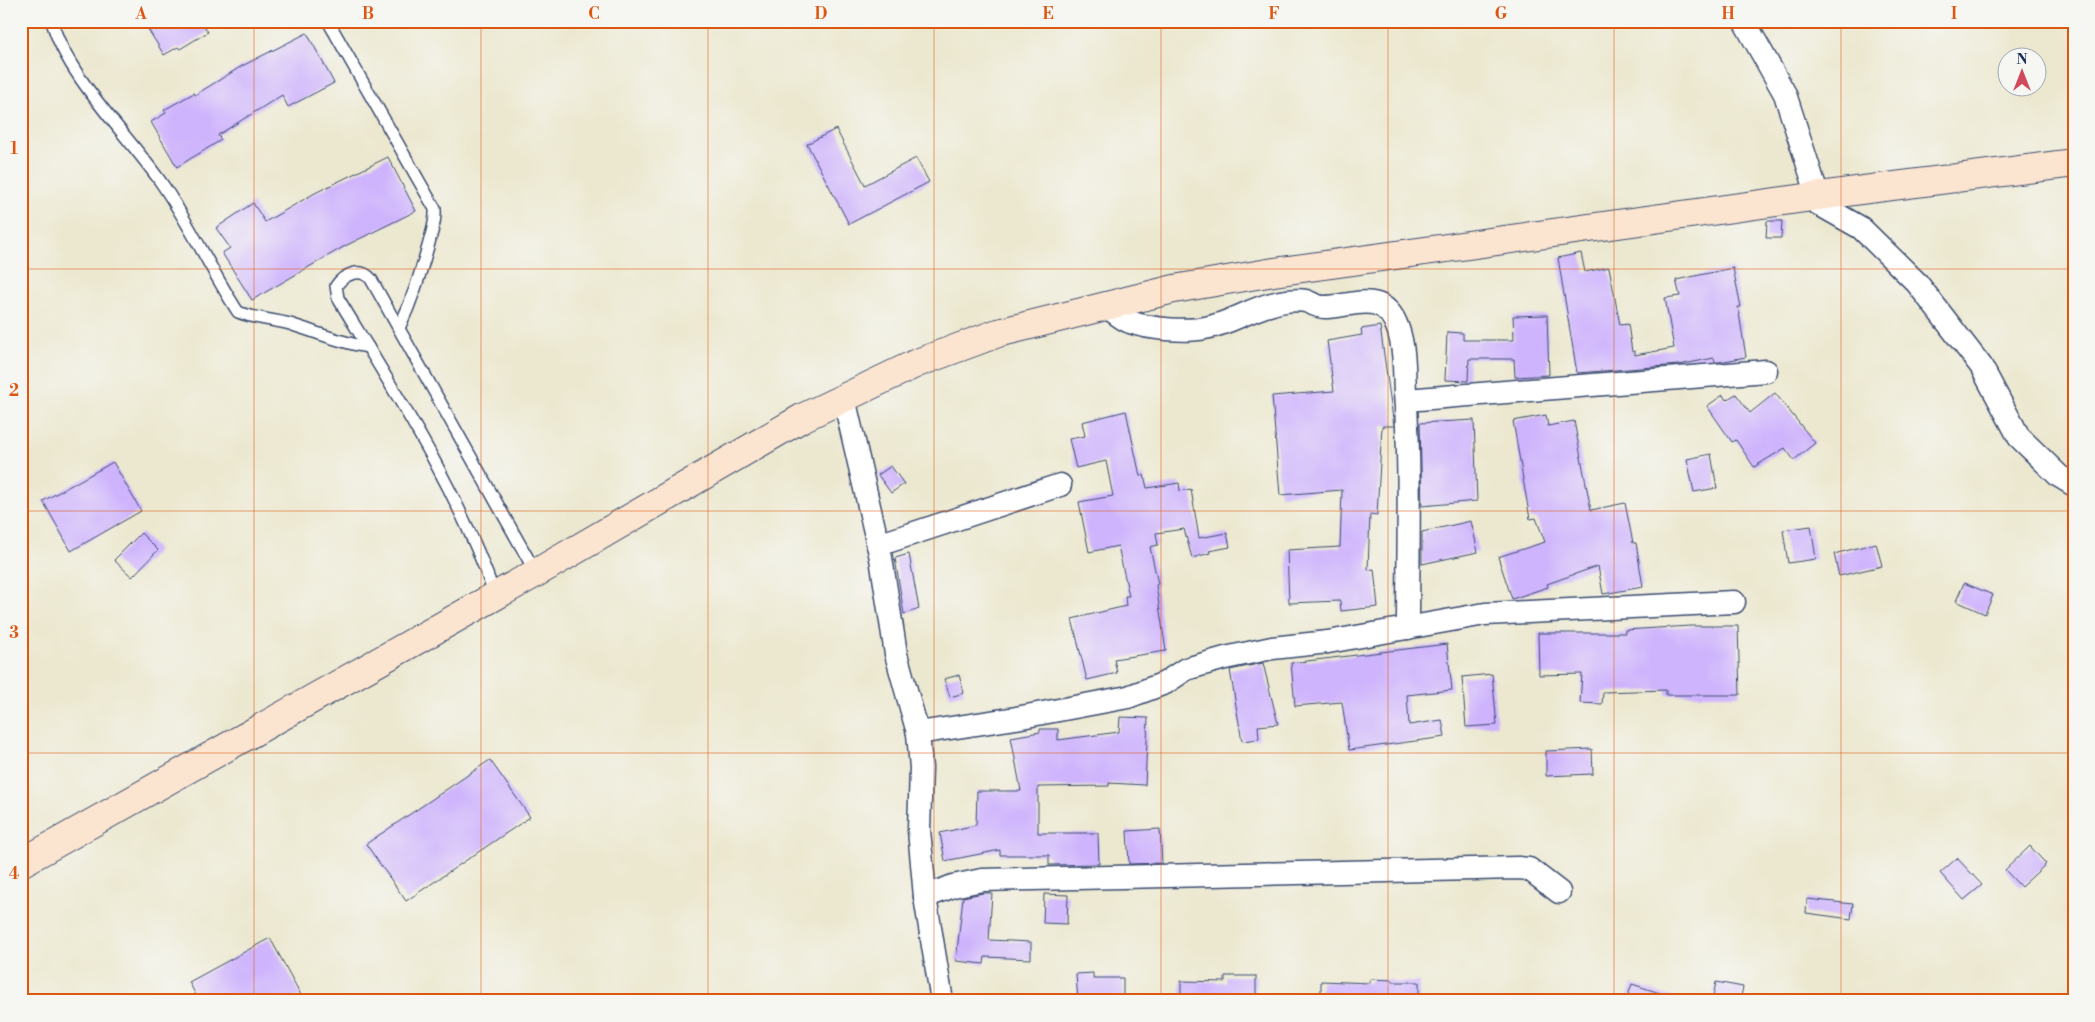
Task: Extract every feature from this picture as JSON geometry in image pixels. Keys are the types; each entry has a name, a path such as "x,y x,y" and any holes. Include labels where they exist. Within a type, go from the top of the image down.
{"main road":[{"path":"21,863 536,573 730,458 802,418 917,363 998,333 1174,289 1274,272 1862,190 2074,163"}],"street":[{"path":"1744,21 1785,94 1813,197 1861,228 1917,283 1981,366 2019,437 2059,476 2074,485"},
{"path":"1861,228 1862,190"},
{"path":"1105,305 1129,322 1173,329 1204,328 1228,322 1252,310 1274,303 1303,300 1323,307 1356,301 1370,302 1386,312 1398,329 1402,346 1406,400 1408,628"},
{"path":"1406,400 1766,371"},
{"path":"844,398 878,545 896,654 918,733 921,768 919,830 925,897 942,1001"},
{"path":"878,545 1060,485"},
{"path":"918,733 1016,718 1128,697 1166,683 1186,669 1272,648 1328,642 1485,614 1734,602"},
{"path":"925,897 953,886 982,880 1518,868 1529,869 1559,892"}],"lane":[{"path":"52,21 56,37 73,65 97,101 129,139 161,182 238,312 252,318 270,319 316,332 347,344 368,347"},
{"path":"328,21 435,209 436,222 413,300 398,328"},
{"path":"495,596 481,554 449,490 338,298 336,286 346,277 360,271 366,273 536,573"}],"building":[{"path":"143,21 201,21 208,32 180,49 178,47 164,55"},
{"path":"307,33 334,83 288,107 282,95 218,135 221,140 177,167 151,122 166,113 164,110 194,93 195,95 242,66"},
{"path":"836,129 865,185 916,158 929,182 849,224 807,144"},
{"path":"388,157 416,211 345,246 252,300 222,253 230,248 216,228 253,203 265,222 315,193"},
{"path":"1767,221 1782,221 1781,238 1766,238"},
{"path":"1581,253 1585,272 1609,267 1620,325 1628,324 1632,352 1635,351 1635,355 1674,348 1665,298 1680,296 1676,280 1733,268 1741,307 1738,307 1746,357 1719,362 1715,362 1714,358 1679,365 1577,373 1558,258"},
{"path":"1547,315 1549,375 1515,377 1514,359 1469,359 1468,381 1445,380 1447,332 1463,333 1463,340 1514,340 1513,316"},
{"path":"1380,326 1394,426 1382,426 1377,515 1370,514 1368,570 1374,569 1378,607 1341,611 1340,601 1289,603 1287,550 1340,547 1342,490 1280,495 1272,396 1334,391 1327,341 1362,335 1361,329"},
{"path":"1775,393 1815,443 1794,460 1785,448 1754,467 1736,440 1732,442 1707,406 1723,395 1726,400 1736,394 1750,413"},
{"path":"1126,411 1140,476 1144,475 1147,488 1179,483 1180,491 1191,489 1199,538 1227,533 1230,547 1209,551 1210,553 1192,558 1184,529 1156,533 1158,545 1150,547 1158,584 1156,585 1166,651 1114,659 1117,673 1087,680 1072,619 1126,606 1125,596 1129,596 1118,546 1089,552 1079,502 1113,496 1106,461 1076,468 1069,439 1085,436 1082,422"},
{"path":"1546,415 1548,426 1574,421 1591,510 1625,503 1633,543 1636,543 1643,587 1603,594 1598,566 1547,584 1548,587 1512,599 1498,557 1545,542 1536,518 1530,519 1513,421"},
{"path":"1474,420 1477,501 1422,506 1420,423"},
{"path":"1711,454 1717,488 1694,492 1687,459"},
{"path":"113,462 141,511 71,551 43,501"},
{"path":"891,466 904,484 891,493 878,475"},
{"path":"1471,521 1478,552 1422,564 1422,532"},
{"path":"1811,526 1816,559 1788,563 1783,530"},
{"path":"141,533 158,550 132,577 114,560"},
{"path":"1876,543 1882,566 1839,576 1834,554"},
{"path":"909,554 919,609 904,614 895,558"},
{"path":"1964,583 1993,595 1985,614 1956,601"},
{"path":"1690,626 1738,626 1740,695 1666,695 1666,690 1603,692 1602,704 1580,703 1582,674 1539,675 1538,633 1625,633 1625,630"},
{"path":"1447,644 1452,690 1407,695 1409,725 1442,720 1445,737 1349,750 1342,702 1295,706 1291,663"},
{"path":"1263,663 1278,724 1258,726 1259,739 1242,741 1230,670"},
{"path":"1492,674 1497,725 1466,727 1462,677"},
{"path":"959,675 964,693 950,697 944,679"},
{"path":"1120,717 1148,718 1145,785 1109,783 1109,786 1038,787 1038,833 1098,833 1099,864 1049,865 1049,855 1000,855 1000,850 945,861 940,833 976,825 977,791 1021,791 1011,737 1040,732 1040,729 1058,729 1058,740 1119,732"},
{"path":"1592,749 1593,774 1546,776 1546,751"},
{"path":"490,760 530,817 406,901 366,844"},
{"path":"1160,829 1162,863 1129,864 1127,831"},
{"path":"2030,846 2046,864 2021,887 2005,870"},
{"path":"1957,858 1982,885 1964,900 1940,873"},
{"path":"992,893 989,940 1031,942 1031,959 985,957 984,964 956,961 963,897"},
{"path":"1044,894 1068,895 1067,924 1043,923"},
{"path":"1807,899 1853,904 1851,919 1806,913"},
{"path":"270,938 301,995 290,1001 199,1001 189,982"},
{"path":"1093,973 1093,978 1123,978 1123,1001 1078,1001 1076,974"},
{"path":"1225,976 1256,976 1256,1001 1181,1001 1181,981 1225,982"},
{"path":"1370,979 1393,980 1393,982 1419,982 1419,1001 1321,1001 1321,981 1370,983"},
{"path":"1716,982 1743,987 1740,1001 1712,1001"},
{"path":"1632,984 1675,998 1675,1001 1626,1001"}]}
